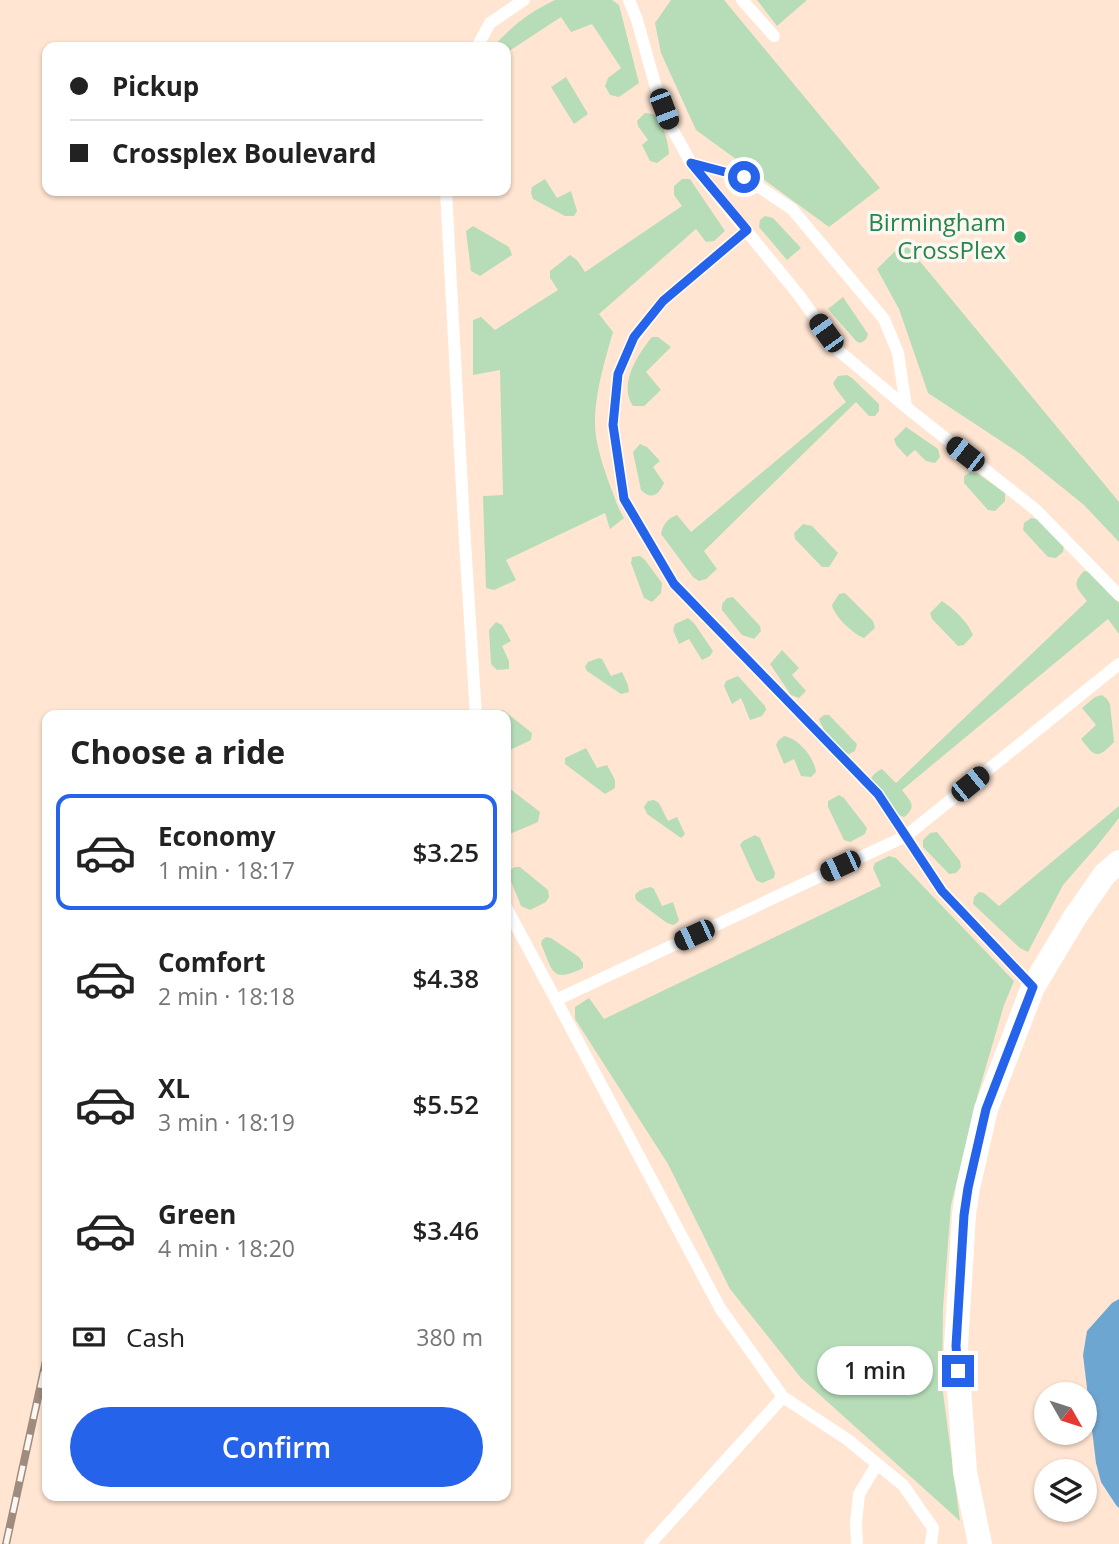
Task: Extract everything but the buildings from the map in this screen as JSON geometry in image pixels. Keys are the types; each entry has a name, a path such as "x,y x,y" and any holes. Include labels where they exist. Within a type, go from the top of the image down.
{"street":[{"path":"980,1544 965,1472 956,1346 968,1188 986,1109 1033,987 1075,917 1114,868"}],"lane":[{"path":"480,42 489,23 524,0"},
{"path":"629,0 666,115 691,163 798,294 839,351 906,408 1036,510 1119,595"},
{"path":"743,0 774,36"},
{"path":"691,163 744,177 792,209 884,319 898,353 906,408"},
{"path":"446,196 476,710"},
{"path":"747,230 663,301 634,337 618,374 613,425 624,499 674,584 878,794 942,891 1033,987"},
{"path":"556,1000 906,836 1119,664"},
{"path":"511,916 720,1308 783,1397 848,1440 903,1485 933,1528 931,1544"},
{"path":"650,1544 783,1397"},
{"path":"857,1544 859,1494 877,1464"}],"green space":[{"path":"555,0 612,0 619,5 639,83 619,97 610,95 605,86 608,78 621,68 592,24 571,32 561,17 511,50 511,42 498,42 521,20"},
{"path":"671,0 724,0 880,188 829,227 696,130 661,53 655,23"},
{"path":"757,0 807,0 777,26"},
{"path":"566,77 588,114 574,124 551,87"},
{"path":"645,113 657,117 667,140 669,154 657,163 650,161 642,145 648,140 637,121"},
{"path":"545,179 557,198 571,191 577,211 574,216 565,216 533,199 532,187"},
{"path":"682,179 690,179 725,231 714,241 706,242 696,229 599,314 613,332 597,396 596,435 606,475 624,518 610,529 605,513 506,560 516,580 494,590 486,588 483,496 503,495 500,370 473,375 473,320 481,317 495,330 558,290 550,278 550,271 570,255 585,272 682,206 674,195 674,186"},
{"path":"765,216 773,218 801,248 787,260 759,227 760,220"},
{"path":"473,226 509,247 512,255 480,276 471,271 466,231"},
{"path":"904,242 1119,502 1119,542 1084,505 1022,455 928,393 899,309 877,269"},
{"path":"843,297 868,334 866,340 860,343 828,309"},
{"path":"652,337 658,337 671,347 646,372 661,390 644,406 633,406 629,398 629,379 636,361"},
{"path":"847,375 879,404 879,411 875,416 869,416 856,402 704,551 717,569 706,579 699,581 693,577 661,534 666,522 677,515 691,532 846,402 833,383 838,376"},
{"path":"906,427 938,449 940,457 935,463 926,461 915,450 907,457 896,445 894,439"},
{"path":"640,444 647,447 660,461 653,467 664,483 652,496 641,490 633,452"},
{"path":"970,472 977,473 1005,493 1005,501 995,511 988,510 964,483 964,476"},
{"path":"1031,518 1037,519 1064,544 1063,552 1056,558 1048,557 1023,530 1024,523"},
{"path":"803,524 812,526 838,553 829,567 822,567 795,539 794,533"},
{"path":"640,556 662,583 661,593 652,602 644,598 631,563 632,557"},
{"path":"1084,571 1091,572 1119,603 1119,634 1108,619 902,790 912,807 904,817 896,814 870,781 876,772 882,769 896,783 1087,601 1076,584"},
{"path":"845,593 873,621 875,628 864,638 845,624 833,609 832,605 839,594"},
{"path":"733,597 760,626 761,631 754,639 742,635 722,610 722,604 727,598"},
{"path":"942,601 960,616 971,630 973,635 964,645 958,646 932,619 930,613"},
{"path":"688,618 713,651 702,660 689,639 679,644 673,630 675,624"},
{"path":"496,622 502,625 511,641 502,646 509,661 509,669 497,670 491,664 489,630"},
{"path":"782,650 799,668 792,675 806,691 799,698 791,695 770,664"},
{"path":"599,658 611,676 622,672 629,692 621,694 587,671 585,667 588,662"},
{"path":"738,676 765,706 766,710 762,716 750,720 741,698 732,704 724,686 726,681"},
{"path":"1102,695 1110,704 1114,742 1104,752 1096,754 1081,739 1096,725 1082,708 1095,697"},
{"path":"829,715 857,744 855,751 849,754 844,752 831,740 819,719"},
{"path":"511,716 532,733 531,740 511,750"},
{"path":"784,736 795,741 809,755 816,772 811,777 801,776 794,759 784,764 776,745"},
{"path":"586,748 597,768 607,765 615,780 615,788 605,794 565,764 565,758"},
{"path":"511,790 540,812 538,822 511,834"},
{"path":"839,795 867,828 865,834 850,842 844,840 828,807 828,801"},
{"path":"648,801 659,803 668,821 677,817 685,834 681,838 647,814 644,807"},
{"path":"1119,806 1119,818 1063,885 1028,952 1020,948 973,904 974,897 979,892 999,906"},
{"path":"937,832 960,861 961,867 956,873 949,874 923,847 923,840 930,833"},
{"path":"755,835 760,838 775,873 774,878 762,883 756,880 740,845"},
{"path":"889,856 896,858 1014,981 1004,1005 978,1094 951,1205 943,1308 942,1385 960,1521 801,1378 730,1289 668,1164 575,1019 575,1007 589,998 604,1019 881,886 873,868 875,863"},
{"path":"520,867 548,890 549,897 546,902 530,910 521,906 511,881 511,869"},
{"path":"651,887 662,906 673,902 679,920 677,923 667,923 636,900 635,895 638,892"},
{"path":"546,937 579,957 583,968 565,975 554,972 541,944"}],"water":[{"path":"1119,1299 1119,1508 1101,1482 1097,1467 1094,1446 1097,1446 1097,1382 1086,1382 1083,1355 1087,1331 1112,1303"}],"railway":[{"path":"6,1544 42,1379"}],"place":[{"name":"Birmingham CrossPlex","path":"1020,237"}],"route":[{"path":"744,177 691,163 747,230 663,301 634,337 618,374 613,425 624,499 674,584 878,794 942,891 1033,987 986,1109 968,1188 956,1346 958,1371"}]}
